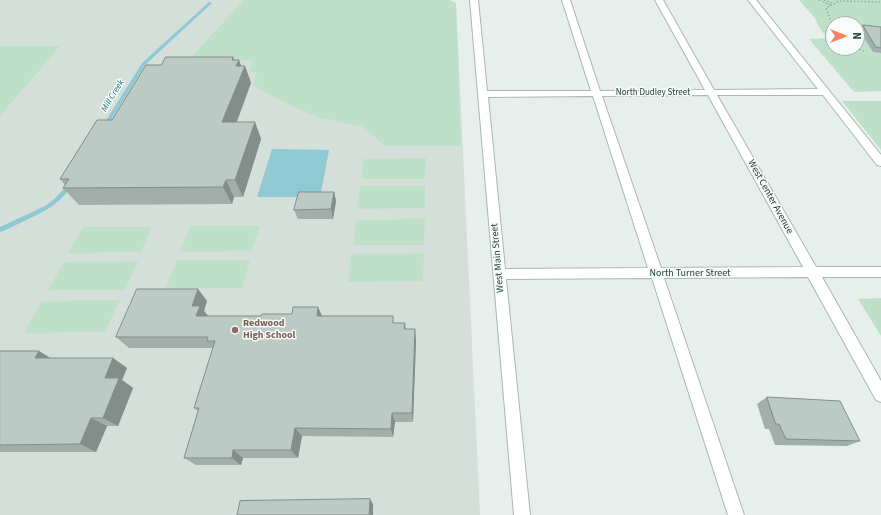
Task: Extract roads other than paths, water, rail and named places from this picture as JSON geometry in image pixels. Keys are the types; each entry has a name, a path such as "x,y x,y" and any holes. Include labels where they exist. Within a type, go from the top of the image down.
{"street":[{"name":"West Main Street","path":"474,0 522,515"},
{"path":"566,0 736,515"},
{"name":"West Center Avenue","path":"659,0 881,395"},
{"path":"752,0 881,162"},
{"name":"North Dudley Street","path":"482,94 824,92"},
{"name":"North Turner Street","path":"499,274 881,272"}],"water":[{"path":"272,149 329,150 320,197 257,197"}],"waterway":[{"name":"Mill Creek","path":"104,127 143,64 210,3"},
{"name":"Mill Creek","path":"0,230 47,207 63,194 69,185"}],"place":[{"name":"Redwood High School","path":"235,330"}]}
